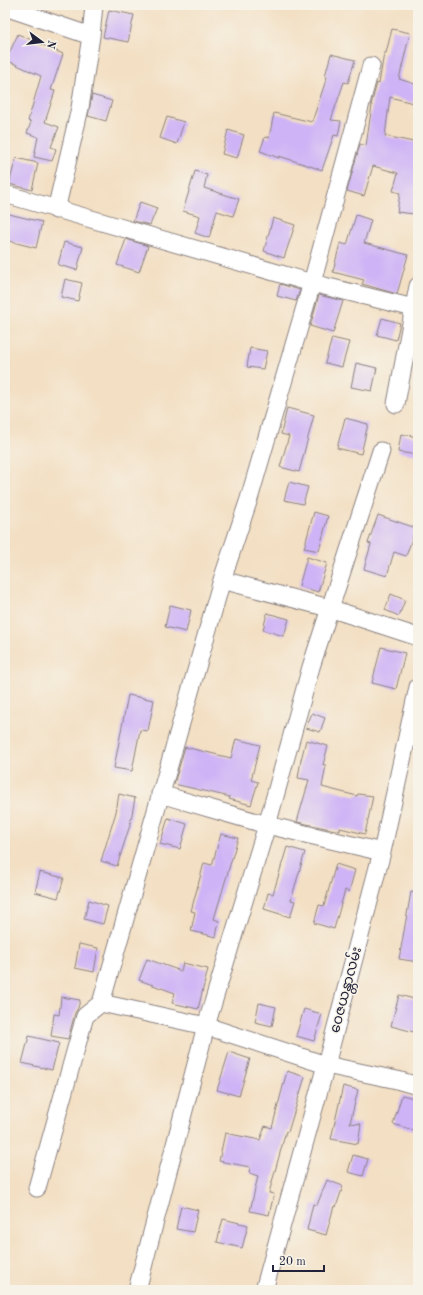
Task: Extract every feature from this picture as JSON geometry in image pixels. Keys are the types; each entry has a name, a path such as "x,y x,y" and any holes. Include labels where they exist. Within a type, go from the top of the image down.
{"street":[{"path":"56,210 80,108 91,36 94,5"},
{"path":"5,7 91,36"},
{"path":"37,1188 85,1016 101,1003 222,580 249,499 312,283 371,66"},
{"path":"5,194 312,283 416,308"},
{"path":"396,404 416,308 418,286"},
{"path":"137,1290 206,1026 267,825 311,667 381,451"},
{"path":"222,580 329,608 418,637"},
{"name":"ဝေဇယန္တာလမ်း","path":"264,1290 326,1065 382,852 418,687"},
{"path":"160,794 267,825 382,852"},
{"path":"101,1003 206,1026 326,1065 418,1086"}],"building":[{"path":"109,10 134,15 128,42 103,37"},
{"path":"392,29 410,33 399,79 418,85 413,103 390,97 385,136 418,143 418,185 414,214 397,212 400,193 393,191 398,173 373,166 364,196 347,191 360,144 366,146 371,105 377,83 379,84 384,53 386,53"},
{"path":"18,34 63,54 51,90 55,91 45,122 59,127 51,147 56,149 52,161 34,157 38,137 27,133 31,122 28,121 41,76 6,60"},
{"path":"331,54 355,60 348,83 344,82 331,120 341,121 338,136 334,135 322,170 260,151 265,137 269,138 274,113 312,122 327,77 325,76"},
{"path":"92,95 112,101 106,121 88,116"},
{"path":"167,117 184,122 177,144 160,138"},
{"path":"228,130 244,135 237,158 222,154"},
{"path":"16,158 38,163 32,190 9,184"},
{"path":"195,171 207,175 204,188 239,199 233,216 217,211 209,238 195,233 200,216 183,211"},
{"path":"140,202 157,208 150,225 133,221"},
{"path":"5,213 42,222 36,248 5,240"},
{"path":"356,215 371,220 364,243 408,255 397,294 362,284 364,280 333,272 340,243 347,245"},
{"path":"273,218 295,225 284,258 264,251"},
{"path":"126,239 148,246 139,272 117,265"},
{"path":"64,242 83,247 77,270 58,265"},
{"path":"65,279 82,283 78,301 61,297"},
{"path":"280,284 300,290 296,301 277,296"},
{"path":"319,295 343,301 333,333 310,326"},
{"path":"382,318 400,323 396,340 377,335"},
{"path":"332,338 349,342 342,367 325,363"},
{"path":"250,348 267,351 263,369 247,367"},
{"path":"356,363 377,368 372,391 351,387"},
{"path":"287,408 314,415 299,472 280,467 289,436 281,434"},
{"path":"345,418 368,424 361,454 337,448"},
{"path":"401,434 418,437 418,455 398,452"},
{"path":"289,482 308,487 303,504 284,500"},
{"path":"314,512 328,516 319,551 304,548"},
{"path":"378,515 416,528 406,556 394,552 387,576 364,569 371,544 368,543"},
{"path":"307,557 327,563 318,592 299,586"},
{"path":"391,594 405,600 399,616 385,610"},
{"path":"170,605 191,610 186,632 165,627"},
{"path":"267,613 289,619 284,636 263,630"},
{"path":"381,647 405,653 396,689 372,683"},
{"path":"128,695 154,700 148,731 140,730 132,771 114,768"},
{"path":"312,713 325,718 320,732 306,728"},
{"path":"236,739 260,745 251,780 258,782 251,805 229,799 230,797 174,784 185,747 231,758"},
{"path":"306,740 328,746 323,765 326,765 322,787 357,796 358,794 373,796 365,834 340,828 340,831 297,822 309,780 298,778"},
{"path":"119,794 135,798 130,825 117,866 101,861 116,812"},
{"path":"168,818 187,824 180,849 160,844"},
{"path":"221,834 238,838 214,919 219,921 216,937 191,931 195,912 191,911 204,863 212,865"},
{"path":"287,847 305,852 291,900 295,901 290,917 264,909 268,893 273,894"},
{"path":"336,864 355,870 349,892 345,890 334,929 314,923 319,905 324,906"},
{"path":"40,872 64,878 58,898 35,892"},
{"path":"411,892 418,893 418,962 399,959"},
{"path":"89,900 108,906 103,924 84,919"},
{"path":"79,944 98,948 94,972 75,968"},
{"path":"147,959 181,971 183,963 208,969 198,1009 172,1003 175,993 139,980"},
{"path":"399,995 418,1000 418,1033 391,1026"},
{"path":"61,997 80,1000 68,1039 51,1036 54,1014 59,1015"},
{"path":"259,1003 276,1007 272,1026 255,1022"},
{"path":"304,1009 322,1014 314,1041 296,1036"},
{"path":"29,1036 59,1043 52,1070 22,1063"},
{"path":"229,1052 250,1059 239,1096 217,1090"},
{"path":"287,1071 305,1077 288,1132 286,1131 269,1193 274,1194 269,1215 250,1211 258,1176 249,1173 250,1167 219,1161 225,1133 260,1140 265,1126 272,1128"},
{"path":"343,1086 358,1090 350,1123 361,1124 358,1144 331,1139"},
{"path":"402,1095 418,1099 418,1122 416,1131 393,1124"},
{"path":"353,1155 368,1159 363,1176 348,1172"},
{"path":"327,1180 343,1186 336,1207 334,1206 326,1235 307,1230 313,1204 317,1205"},
{"path":"181,1206 198,1210 193,1232 176,1229"},
{"path":"223,1219 248,1225 242,1248 217,1242"}]}
